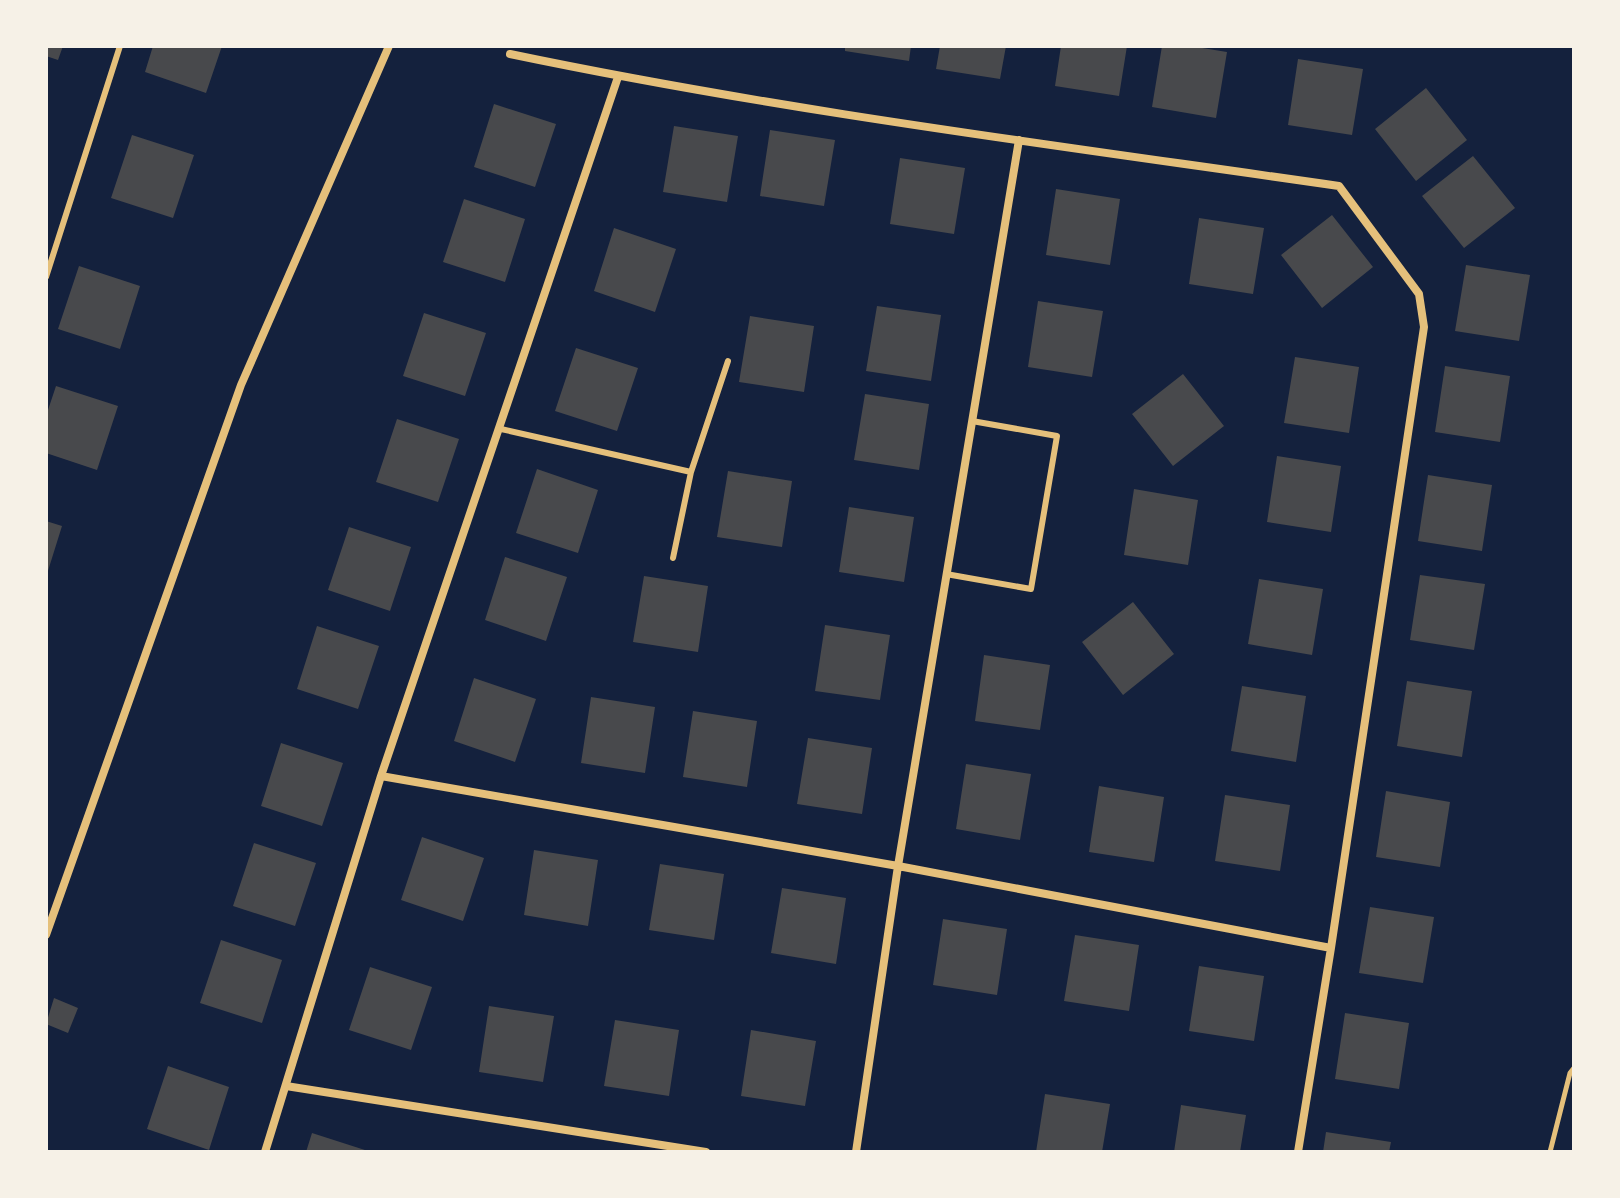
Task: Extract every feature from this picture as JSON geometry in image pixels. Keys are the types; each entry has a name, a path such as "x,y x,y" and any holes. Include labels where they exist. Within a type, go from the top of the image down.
{"street":[{"path":"46,935 241,385 389,46"},
{"path":"510,54 618,77 1339,186 1419,294 1424,327 1298,1152"},
{"path":"265,1152 381,776 618,77"},
{"path":"856,1152 898,866 1019,140"},
{"path":"381,776 898,866 1331,948"},
{"path":"286,1086 706,1152"}],"lane":[{"path":"46,277 120,46"},
{"path":"673,558 691,472 728,361"},
{"path":"946,574 1031,589 1057,436 972,421"},
{"path":"501,429 691,472"}],"path":[{"path":"1550,1152 1570,1073 1574,1068"}],"building":[{"path":"46,46 63,46 58,60 46,56"},
{"path":"153,46 222,46 206,93 145,72"},
{"path":"845,46 911,46 909,61 845,51"},
{"path":"940,46 1006,46 1000,79 936,69"},
{"path":"1061,46 1127,46 1119,96 1055,86"},
{"path":"1162,46 1190,46 1227,52 1216,118 1152,107"},
{"path":"1298,59 1363,69 1352,135 1288,125"},
{"path":"1426,88 1467,140 1416,181 1375,129"},
{"path":"494,104 556,124 535,187 474,167"},
{"path":"674,126 738,136 727,202 663,192"},
{"path":"770,130 835,140 824,206 760,196"},
{"path":"132,135 194,155 173,218 111,198"},
{"path":"1473,156 1515,208 1464,248 1422,196"},
{"path":"900,158 965,168 954,234 890,224"},
{"path":"1056,189 1120,199 1110,265 1046,255"},
{"path":"464,199 525,219 505,282 443,262"},
{"path":"1332,215 1373,267 1322,308 1281,255"},
{"path":"1199,218 1264,228 1253,294 1189,284"},
{"path":"614,228 676,249 655,312 594,291"},
{"path":"1466,265 1530,275 1519,341 1455,331"},
{"path":"79,266 140,286 120,349 58,329"},
{"path":"1038,301 1103,311 1092,377 1028,367"},
{"path":"877,306 941,315 931,381 866,371"},
{"path":"424,313 486,333 465,396 403,376"},
{"path":"750,316 814,326 804,392 739,382"},
{"path":"576,348 638,368 617,431 555,411"},
{"path":"1295,357 1359,367 1349,433 1284,423"},
{"path":"1445,366 1510,376 1500,442 1435,432"},
{"path":"1183,374 1224,426 1173,466 1132,414"},
{"path":"56,386 118,406 97,470 46,453 46,416"},
{"path":"865,394 929,404 919,470 854,460"},
{"path":"397,419 459,439 438,502 376,482"},
{"path":"1277,456 1341,466 1331,532 1267,522"},
{"path":"537,469 598,490 578,553 516,533"},
{"path":"728,471 792,481 782,547 717,537"},
{"path":"1428,475 1492,485 1482,551 1418,541"},
{"path":"1134,489 1198,500 1188,565 1124,555"},
{"path":"849,507 914,517 904,582 839,572"},
{"path":"46,521 62,526 47,574 46,574"},
{"path":"349,527 411,547 390,611 328,590"},
{"path":"505,557 567,577 546,641 485,620"},
{"path":"1420,575 1485,584 1474,650 1410,640"},
{"path":"644,576 708,586 698,652 633,642"},
{"path":"1259,579 1323,589 1312,655 1248,644"},
{"path":"1133,602 1174,654 1123,695 1082,642"},
{"path":"825,625 890,635 880,700 815,691"},
{"path":"317,626 379,646 358,709 297,689"},
{"path":"984,655 1050,665 1040,730 975,721"},
{"path":"474,678 536,699 515,762 454,741"},
{"path":"1407,681 1472,691 1462,757 1397,746"},
{"path":"1242,686 1306,696 1296,762 1231,751"},
{"path":"591,697 655,707 645,773 581,763"},
{"path":"693,711 757,721 747,787 683,777"},
{"path":"808,738 872,748 862,814 797,804"},
{"path":"281,743 343,763 322,826 261,806"},
{"path":"966,764 1031,774 1020,840 956,829"},
{"path":"1099,786 1164,797 1154,862 1089,852"},
{"path":"1386,791 1450,802 1440,867 1376,857"},
{"path":"1225,795 1290,805 1280,871 1215,861"},
{"path":"422,837 484,858 463,921 401,900"},
{"path":"254,843 316,863 295,926 233,906"},
{"path":"534,850 598,860 588,926 524,915"},
{"path":"660,864 724,874 714,940 649,930"},
{"path":"782,888 846,898 836,964 771,953"},
{"path":"1370,907 1434,917 1423,983 1359,973"},
{"path":"943,919 1007,929 997,995 933,985"},
{"path":"1075,935 1139,945 1129,1011 1064,1001"},
{"path":"221,940 282,960 262,1023 200,1003"},
{"path":"1199,966 1264,976 1254,1041 1189,1031"},
{"path":"370,967 432,987 411,1050 349,1030"},
{"path":"54,998 78,1008 68,1033 46,1024"},
{"path":"489,1006 554,1016 543,1082 479,1072"},
{"path":"1345,1013 1409,1023 1399,1089 1335,1079"},
{"path":"615,1020 679,1030 669,1096 604,1086"},
{"path":"751,1030 816,1041 805,1106 741,1096"},
{"path":"168,1066 229,1087 209,1150 147,1129"},
{"path":"1045,1094 1110,1104 1102,1152 1036,1152"},
{"path":"1181,1105 1246,1115 1240,1152 1174,1152"},
{"path":"1326,1132 1391,1142 1389,1152 1323,1152"},
{"path":"312,1133 368,1151 368,1152 306,1152"}]}
